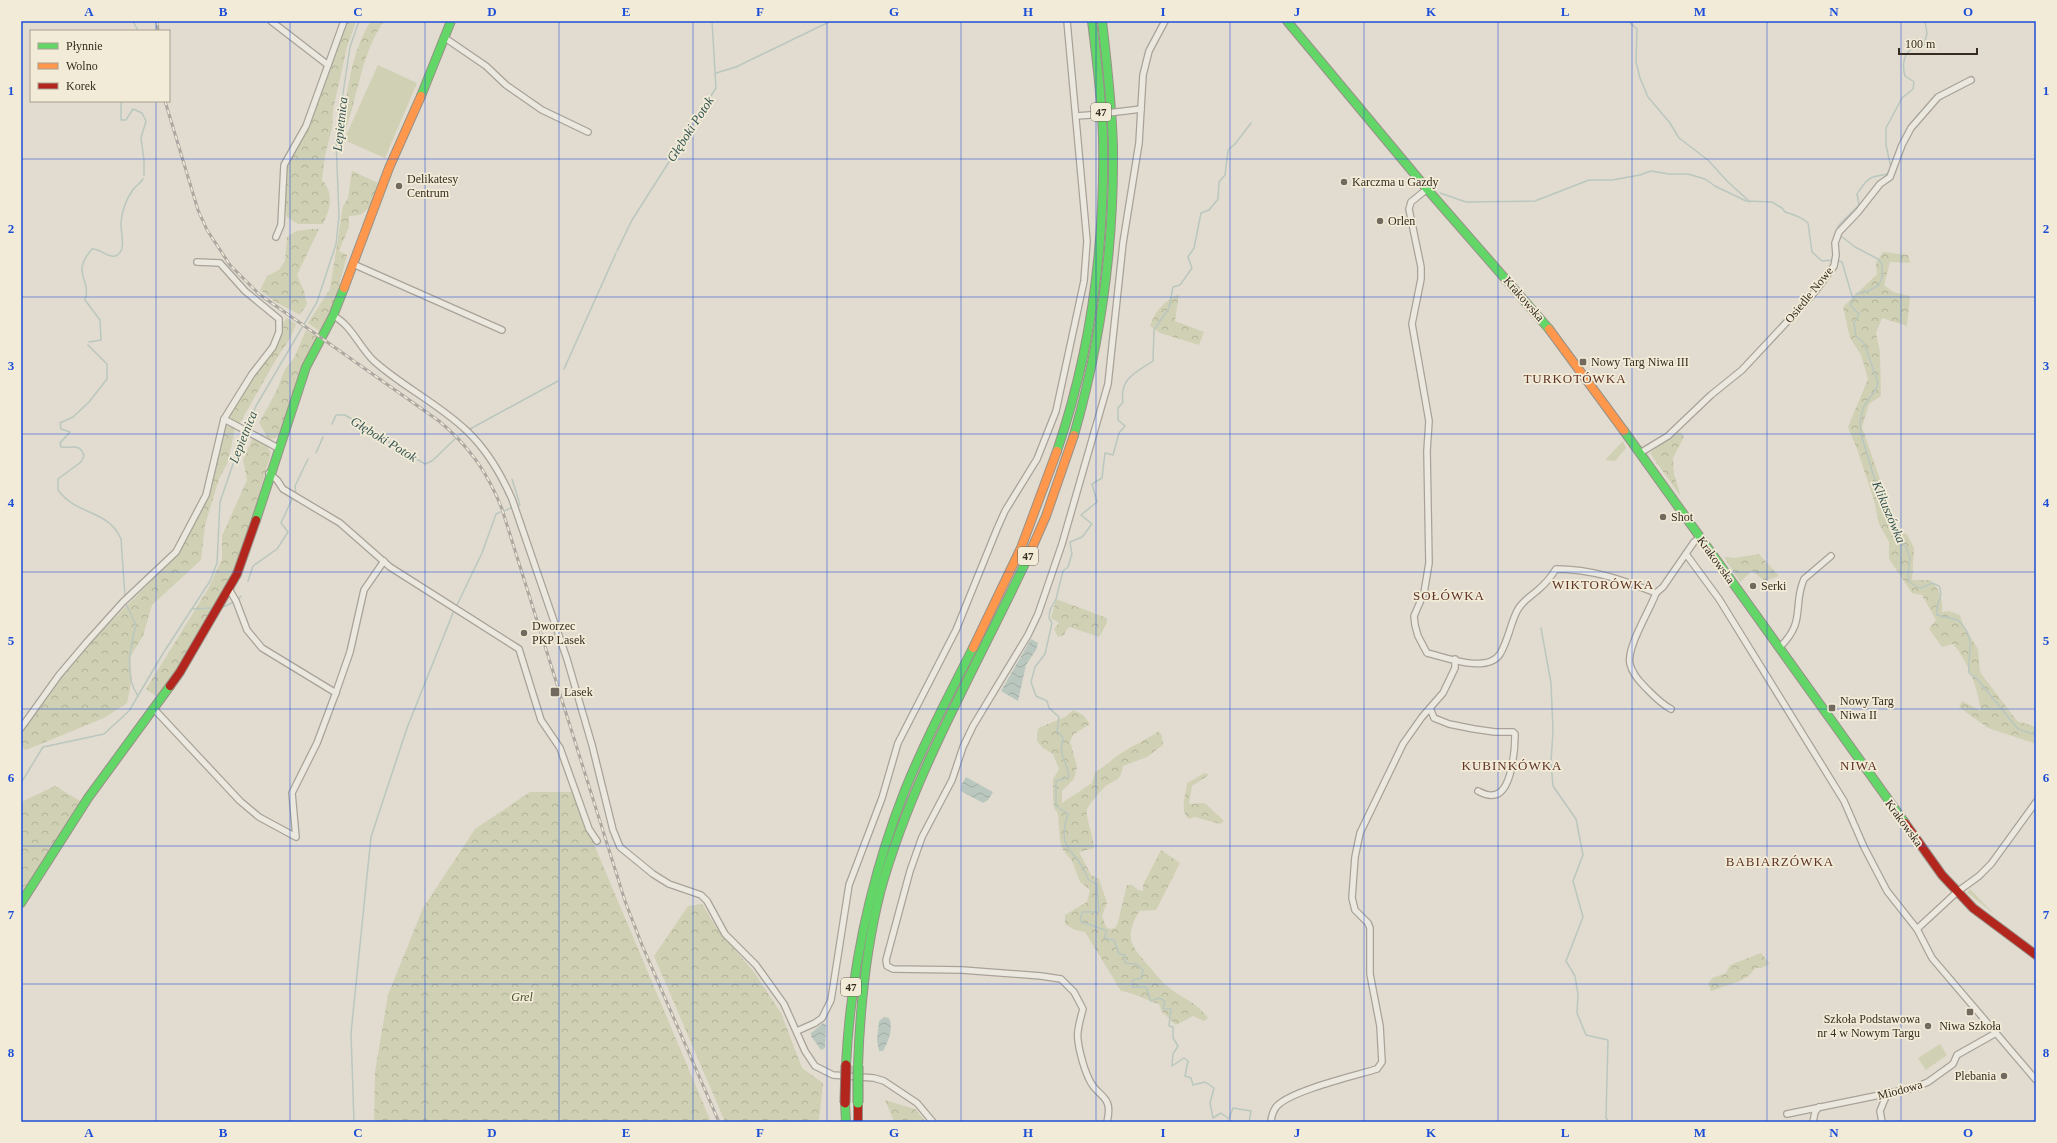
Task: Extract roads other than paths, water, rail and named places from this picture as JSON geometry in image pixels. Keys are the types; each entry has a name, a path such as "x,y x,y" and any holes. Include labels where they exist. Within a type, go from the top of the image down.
{"main road":[{"path":"21,903 88,798 180,672 237,574 246,551 269,473 306,367 333,316 389,168 451,21"},
{"name":"47","path":"846,1122 846,1065 853,970 868,904 888,832 921,751 999,595 1036,510 1063,435 1079,376 1092,309 1102,194 1102,128 1092,21"},
{"name":"47","path":"858,1122 860,1011 866,962 879,902 898,836 947,720 1008,597 1045,517 1064,470 1083,405 1102,310 1112,225 1114,143 1108,59 1102,21"},
{"path":"1108,21 1108,59"},
{"name":"Krakowska","path":"1287,21 1401,156 1426,189 1557,338 1921,846 1957,892 1982,916 2036,956"}],"street":[{"path":"271,21 328,65"},
{"path":"276,237 282,225 284,165 306,126 344,21"},
{"path":"797,1030 815,1023 822,1018 831,1000 849,885 882,798 898,743 956,630 1005,510 1037,459 1056,411 1084,281 1087,241 1067,21"},
{"path":"1107,1122 1109,1113 1106,1098 1089,1080 1081,1053 1077,1032 1083,1009 1074,992 1061,979 962,970 893,969 887,966 886,960 910,871 922,837 952,780 963,747 973,726 1028,635 1038,614 1062,544 1108,384 1123,243 1139,143 1141,88 1145,64 1156,37 1165,21"},
{"path":"445,38 486,66 506,85 542,110 588,132"},
{"name":"Osiedle Nowe","path":"1640,453 1668,436 1711,395 1742,370 1813,294 1831,271 1836,260 1835,243 1839,232 1858,212 1880,184 1890,177 1902,145 1912,128 1938,97 1971,80"},
{"path":"1076,116 1141,110"},
{"path":"1426,189 1411,202 1409,209 1421,267 1421,279 1412,324 1429,422 1427,451 1429,563 1424,593 1414,616 1414,624 1427,653 1483,664 1499,655 1517,610 1526,598 1537,591 1556,569 1579,569 1607,575 1656,593"},
{"path":"21,728 59,675 82,648 123,602 176,552 206,495 224,419 252,374 273,347 279,332 279,319 245,291 220,263 196,262"},
{"path":"353,264 502,330"},
{"path":"333,316 342,322 363,349 382,368 466,430 497,468 512,499 567,659 592,745 606,806 617,843 624,851 653,874 669,884 701,895 707,900 725,934 756,965 784,1004 797,1030 808,1058 819,1069 833,1076 874,1078 884,1081 917,1103 933,1122"},
{"path":"224,419 278,448"},
{"path":"269,473 277,480 283,489 340,523 384,561 519,649 541,720 560,748 589,829 597,841"},
{"path":"1671,708 1660,703 1636,678 1630,666 1630,653 1637,631 1650,608 1656,593 1663,587 1700,537"},
{"path":"1686,554 1719,599 1844,802 1864,847 1887,890 1917,929 1932,958 2036,1080"},
{"path":"1779,648 1793,631 1798,618 1804,579 1831,556"},
{"path":"154,709 240,802 259,817 296,837 292,793 316,743 336,692 350,652 364,590 384,561"},
{"path":"229,589 236,601 247,630 262,648 336,692"},
{"path":"1271,1122 1271,1118 1277,1105 1298,1094 1377,1069 1382,1062 1380,1026 1370,974 1370,928 1368,923 1355,910 1352,898 1355,857 1360,833 1403,744 1422,717 1443,693 1455,668 1455,659"},
{"path":"1430,708 1434,718 1448,724 1495,732 1513,732 1515,734 1509,778 1503,789 1499,794 1493,795 1478,791"},
{"path":"1917,929 1957,892 1979,876 1991,864 2036,802"},
{"name":"Miodowa","path":"1787,1114 1914,1088 1928,1082 1953,1064 1957,1055 1973,1044 1981,1042 1996,1033"},
{"path":"1882,1122 1880,1111 1887,1094"},
{"path":"1814,1122 1815,1112 1819,1107"}],"water":[{"path":"1031,639 1038,643 1036,650 1026,665 1018,701 1001,691"},
{"path":"966,777 993,792 988,800 983,803 961,791 962,784"},
{"path":"884,1017 889,1018 891,1030 883,1051 879,1051 877,1040 879,1021"},
{"path":"823,1023 826,1025 825,1048 821,1050 811,1036 811,1033"}],"waterway":[{"path":"133,21 138,30"},
{"name":"Lepietnica","path":"246,429 256,406 317,302 336,244 339,216 336,140 350,47 359,21"},
{"name":"Głęboki Potok","path":"617,251 632,220 716,88 712,21"},
{"name":"Głęboki Potok","path":"716,73 736,67 831,21"},
{"path":"1628,21 1637,29 1636,62 1640,78 1648,97 1670,123 1679,138 1708,160 1727,181 1750,202"},
{"name":"Klikuszówka","path":"1891,168 1886,145 1886,128 1902,98 1913,89 1914,82 1905,76 1904,60 1911,49 1924,45 1927,33 1925,21"},
{"path":"121,102 121,120 126,120 133,109 142,113 146,121 141,138 144,160 144,175"},
{"path":"1249,1122 1251,1111 1233,1108 1229,1119 1221,1113 1213,1118 1210,1103 1214,1088 1205,1082 1193,1085 1191,1078 1185,1076 1188,1061 1184,1058 1172,1066 1173,1054 1178,1046 1173,1038 1173,1027 1169,1026 1171,1009 1163,1009 1165,1001 1159,998 1151,1001 1146,987 1132,987 1133,980 1141,978 1143,970 1136,964 1125,963 1125,955 1119,954 1114,940 1104,938 1107,931 1080,921 1082,912 1099,912 1097,885 1088,879 1079,861 1069,850 1066,844 1064,837 1068,814 1056,806 1056,781 1069,777 1067,766 1062,754 1063,738 1057,731 1059,717 1049,708 1047,701 1036,696 1031,682 1035,667 1045,654 1052,623 1049,618 1050,610 1056,599 1063,571 1068,567 1072,554 1070,542 1082,537 1092,524 1081,515 1097,502 1092,484 1102,478 1105,453 1113,455 1119,433 1125,426 1118,420 1118,408 1123,402 1122,394 1124,387 1135,372 1153,361 1154,330 1169,308 1173,287 1180,285 1192,268 1188,257 1194,248 1201,213 1209,210 1218,199 1219,182 1225,175 1228,150 1235,144 1251,123"},
{"path":"1440,193 1466,202 1535,201 1589,180 1612,180 1640,175 1651,171 1669,174 1688,174 1705,179 1715,186 1746,201 1772,202 1782,208 1785,212 1803,219 1808,223 1812,252 1822,261 1833,260"},
{"name":"Klikuszówka","path":"1836,232 1839,225 1859,205 1857,194 1866,182 1870,178 1889,173"},
{"path":"89,342 101,340 100,320 85,300 86,286 82,271 83,265 92,249 112,256 119,254 122,246 121,222 123,210 132,191 143,179"},
{"name":"Klikuszówka","path":"1841,236 1855,247 1878,259 1882,264 1882,277 1879,285 1868,291 1856,294"},
{"name":"Głęboki Potok","path":"564,369 616,253"},
{"path":"1836,260 1842,262 1852,296"},
{"name":"Klikuszówka","path":"1854,296 1850,305 1859,314 1854,323 1856,336 1864,343 1878,383 1876,389 1864,406 1860,420 1861,434 1873,474 1896,536 1906,547 1910,558 1908,576 1910,582 1921,588 1932,583 1939,586 1941,594 1936,611 1937,615 1958,620 1968,633 1970,639 1969,673 1977,679 2018,729 2036,735"},
{"path":"88,345 107,364 107,379 89,402 73,417 60,423 61,429 70,432 60,443 61,447 78,448 84,456 81,462 58,479 58,490 74,504 100,517 115,529 121,539 125,597"},
{"name":"Głęboki Potok","path":"470,429 558,381"},
{"name":"Głęboki Potok","path":"332,424 336,415 345,415 425,464 432,461 455,439"},
{"name":"Lepietnica","path":"21,783 43,747 104,734 129,711 162,655 210,581 217,563 220,502 244,432"},
{"name":"Głęboki Potok","path":"459,435 464,433"},
{"name":"Głęboki Potok","path":"316,453 323,437"},
{"name":"Głęboki Potok","path":"296,494 295,486 308,459"},
{"path":"512,479 520,505 517,506"},
{"name":"Głęboki Potok","path":"248,581 253,566 277,549 288,532 281,523 292,499"},
{"path":"504,511 511,508"},
{"path":"457,605 482,553 496,514 500,512"},
{"name":"Głęboki Potok","path":"238,600 241,596"},
{"name":"Głęboki Potok","path":"223,607 234,602"},
{"path":"126,604 136,625 130,652 130,671 131,680 138,696"},
{"name":"Głęboki Potok","path":"192,609 212,608"},
{"path":"354,1122 351,1033 371,837 407,728 453,613"},
{"path":"1541,628 1551,683 1553,731 1551,762 1553,786 1576,819 1583,855 1573,881 1583,917 1566,961 1575,976 1578,995 1577,1013 1586,1035 1608,1040 1606,1118 1609,1122"}],"railway":[{"path":"157,21 158,30"},
{"path":"165,102 198,210 207,230 230,265 259,294 439,421 460,440 484,472 502,509 625,901 642,945 719,1122"}],"place":[{"name":"Karczma u Gazdy","path":"1344,182"},
{"name":"Delikatesy Centrum","path":"399,186"},
{"name":"Orlen","path":"1380,221"},
{"name":"Nowy Targ Niwa III","path":"1583,362"},
{"name":"Shot","path":"1663,517"},
{"name":"Serki","path":"1753,586"},
{"name":"Dworzec PKP Lasek","path":"524,633"},
{"name":"Lasek","path":"555,692"},
{"name":"Nowy Targ Niwa II","path":"1832,708"},
{"name":"Niwa Szkoła","path":"1970,1012"},
{"name":"Szkoła Podstawowa nr 4 w Nowym Targu","path":"1928,1026"},
{"name":"Plebania","path":"2004,1076"}],"district":[{"name":"TURKOTÓWKA","path":"1575,378"},
{"name":"WIKTORÓWKA","path":"1603,584"},
{"name":"SOŁÓWKA","path":"1449,595"},
{"name":"KUBINKÓWKA","path":"1512,765"},
{"name":"NIWA","path":"1859,765"},
{"name":"BABIARZÓWKA","path":"1780,861"}],"park label":[{"name":"Grel","path":"522,997"}]}
